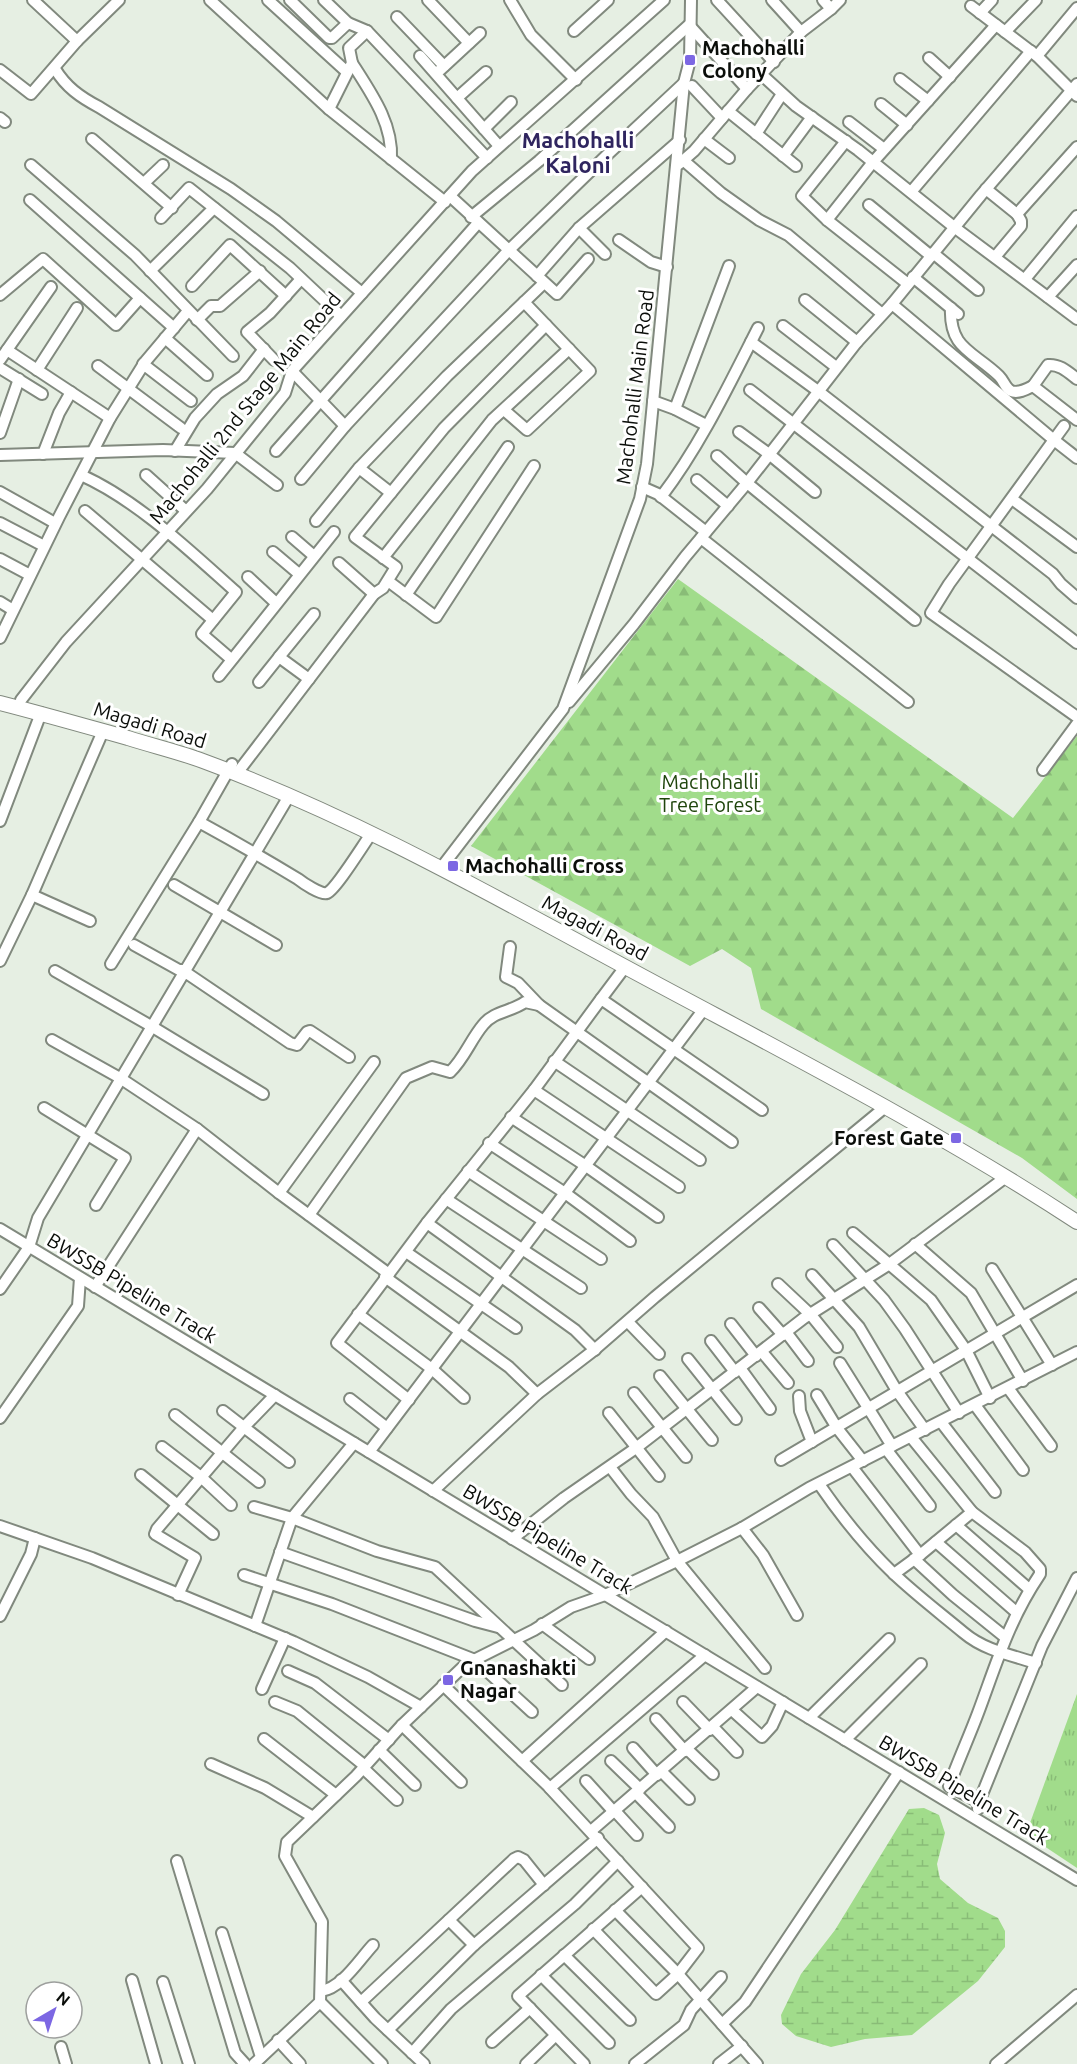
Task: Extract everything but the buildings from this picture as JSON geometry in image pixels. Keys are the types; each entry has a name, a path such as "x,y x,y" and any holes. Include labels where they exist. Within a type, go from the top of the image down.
{"main road":[{"name":"Magadi Road","path":"0,695 83,716 204,753 288,796 443,865 884,1108 1006,1177 1077,1222"},
{"name":"Magadi Road","path":"0,703 234,768 308,795 842,1075 974,1149 1077,1213"}],"street":[{"path":"33,0 77,42"},
{"path":"0,70 31,94 77,42 119,0"},
{"path":"210,0 329,109 391,159 475,220 557,294 588,259"},
{"path":"268,0 349,68 380,107 392,144 391,159"},
{"path":"324,0 348,23 367,31 487,158"},
{"path":"428,0 469,43"},
{"path":"510,0 531,35 576,80"},
{"path":"574,31 608,0"},
{"name":"Machohalli 2nd Stage Main Road","path":"21,700 66,642 168,532 285,393 292,371 447,199 499,146 664,0"},
{"name":"Machohalli Main Road","path":"443,865 563,709 640,498 647,464 680,163 680,140 688,85 691,0"},
{"path":"717,0 774,62"},
{"path":"772,0 801,33"},
{"path":"823,0 831,9"},
{"path":"840,0 801,33 680,163 759,220 788,235 881,313"},
{"path":"563,709 634,624 881,313 892,304 986,189 1075,91 1034,54 975,9 992,0"},
{"path":"827,220 884,149 950,76 1000,29 1036,0"},
{"path":"298,2 329,38 332,38 348,23"},
{"path":"911,192 1077,8"},
{"path":"397,18 440,70 457,98 499,146"},
{"path":"276,451 475,220 689,25 747,89"},
{"path":"329,109 349,68 349,48 367,31"},
{"path":"440,70 480,33"},
{"path":"420,56 440,70"},
{"path":"929,58 950,76"},
{"path":"55,69 62,81 80,97 231,189 276,221 362,293"},
{"path":"457,98 486,72"},
{"path":"762,75 782,94 1077,319"},
{"path":"900,79 928,101"},
{"path":"301,479 345,426 508,251 608,154 688,85 725,115 756,134 796,166"},
{"path":"756,134 782,94"},
{"path":"484,129 511,102"},
{"path":"881,104 907,125"},
{"path":"783,156 812,117"},
{"path":"849,122 884,149"},
{"path":"92,138 172,208"},
{"path":"704,139 729,158"},
{"path":"316,521 359,468 447,376 524,302 579,228 680,140"},
{"path":"846,141 802,196 827,220 954,311 950,321 955,338 1000,377 1010,390 1017,392 1033,386 1048,365 1052,364 1077,379"},
{"path":"1017,214 1077,147"},
{"path":"31,165 127,248 233,356"},
{"path":"144,183 163,165"},
{"path":"161,218 189,188 301,279 341,316"},
{"path":"986,189 1017,214 1021,221 1021,226 995,257"},
{"path":"30,200 174,328"},
{"path":"869,205 978,290"},
{"path":"150,271 214,208"},
{"path":"1025,279 1077,216"},
{"path":"579,228 605,254"},
{"path":"619,240 651,262 667,267"},
{"path":"192,286 230,245 286,296"},
{"path":"0,295 43,259 116,325 140,298"},
{"path":"1048,297 1077,265"},
{"path":"675,409 729,266"},
{"path":"197,320 211,306 220,306 260,271"},
{"path":"274,360 247,332 270,313 301,279"},
{"path":"0,360 51,287"},
{"path":"804,300 857,342"},
{"path":"504,410 527,430 590,371 524,302"},
{"path":"892,304 1077,458"},
{"path":"37,370 77,308"},
{"path":"0,638 55,523 110,418 143,364 188,311"},
{"path":"111,964 234,768 309,679 374,594 383,588 396,567 355,537 444,428 546,325"},
{"path":"783,326 836,368"},
{"path":"661,497 677,477 758,328"},
{"path":"165,338 207,375"},
{"path":"751,342 818,391 1053,574 1077,597"},
{"path":"174,451 195,418 217,394 243,376 264,349"},
{"path":"383,558 492,420 569,349"},
{"path":"7,350 110,418"},
{"path":"143,364 191,401"},
{"path":"98,366 181,428"},
{"path":"0,368 42,394"},
{"path":"292,371 345,426"},
{"path":"0,432 19,380"},
{"path":"1033,386 1077,420"},
{"path":"750,390 1077,643"},
{"path":"43,454 59,412 71,392"},
{"path":"653,401 706,425"},
{"path":"1064,426 949,584 931,613 1077,717"},
{"path":"739,432 815,492"},
{"path":"406,595 508,447"},
{"path":"0,455 174,451 235,453 277,485"},
{"path":"717,456 915,620"},
{"path":"388,581 436,617 534,466"},
{"path":"359,468 391,493"},
{"path":"81,475 102,485 168,532 236,592 202,634 231,660"},
{"path":"146,475 186,511"},
{"path":"697,480 728,506"},
{"path":"642,487 661,497 703,535 908,702"},
{"path":"0,492 55,523"},
{"path":"1012,499 1077,547"},
{"path":"85,511 213,620"},
{"path":"0,523 44,546"},
{"path":"219,676 334,532"},
{"path":"292,537 314,556"},
{"path":"273,552 299,574"},
{"path":"0,559 30,575"},
{"path":"339,563 374,594"},
{"path":"248,577 276,603"},
{"path":"0,602 13,610"},
{"path":"259,682 314,614"},
{"path":"279,657 309,679"},
{"path":"0,821 41,713"},
{"path":"1043,770 1077,724"},
{"path":"0,961 32,896 103,731"},
{"path":"0,1289 29,1247 38,1218 288,796"},
{"path":"199,822 255,852 310,887 327,893 371,834"},
{"path":"174,885 276,945"},
{"path":"32,896 90,921"},
{"path":"134,945 184,970 290,1043 297,1045 310,1031 349,1057"},
{"path":"510,947 506,977 518,983 539,1005 732,1142"},
{"path":"409,1400 337,1343 427,1222 534,1090 625,967"},
{"path":"55,971 152,1026 263,1094"},
{"path":"601,999 762,1110"},
{"path":"309,1215 406,1078 432,1067 450,1072 483,1024 495,1014 519,1007 525,1002 539,1005"},
{"path":"369,1452 704,1009"},
{"path":"52,1040 120,1078 197,1128 508,1367 537,1394"},
{"path":"554,1061 700,1160"},
{"path":"279,1193 374,1062"},
{"path":"534,1090 679,1187"},
{"path":"44,1108 125,1158 96,1205"},
{"path":"433,1491 537,1394 595,1350 655,1297 884,1108"},
{"path":"511,1117 658,1217"},
{"path":"95,1287 197,1128"},
{"path":"489,1143 565,1193 630,1240"},
{"path":"468,1171 601,1260"},
{"path":"512,1539 564,1498 663,1428 785,1334 888,1265 1006,1177"},
{"path":"446,1199 581,1288"},
{"path":"427,1222 575,1330 595,1350"},
{"name":"BWSSB Pipeline Track","path":"0,1229 1077,1880"},
{"path":"853,1233 931,1300 966,1350 990,1398"},
{"path":"915,1244 971,1293 1023,1380"},
{"path":"832,1245 863,1281 884,1300 959,1413"},
{"path":"406,1252 516,1328"},
{"path":"992,1269 1052,1365"},
{"path":"812,1275 859,1327 897,1391 925,1430"},
{"path":"0,1418 78,1306 80,1278"},
{"path":"778,1284 811,1315 837,1347"},
{"path":"781,1460 1077,1285"},
{"path":"759,1308 808,1361"},
{"path":"358,1314 432,1369 464,1398"},
{"path":"628,1322 659,1353"},
{"path":"731,1324 788,1383"},
{"path":"711,1341 770,1409"},
{"path":"381,2064 320,1997 322,1922 285,1856 287,1842 364,1767 402,1725 466,1664 514,1640 571,1606 605,1595 742,1528 809,1488 1077,1352"},
{"path":"688,1359 736,1419"},
{"path":"840,1363 870,1408 889,1448 930,1506"},
{"path":"660,1376 712,1440"},
{"path":"1008,1388 1051,1446"},
{"path":"634,1393 686,1457"},
{"path":"178,1595 195,1558 154,1534 245,1426 275,1395"},
{"path":"816,1395 837,1428 863,1461"},
{"path":"799,1396 800,1411 812,1442"},
{"path":"350,1399 387,1428"},
{"path":"975,1405 1023,1470"},
{"path":"223,1411 289,1462"},
{"path":"609,1413 659,1476"},
{"path":"175,1415 260,1482"},
{"path":"941,1422 995,1492"},
{"path":"911,1437 972,1512 1010,1540 1040,1569 1040,1574 1016,1612 1005,1637 978,1714 949,1786 979,1802"},
{"path":"255,1626 292,1518 354,1443"},
{"path":"162,1448 201,1477 231,1505"},
{"path":"610,1467 653,1517 677,1561 765,1668"},
{"path":"852,1467 917,1557 953,1595 1005,1637"},
{"path":"141,1475 213,1534"},
{"path":"819,1484 841,1515 894,1574 974,1642 1036,1663"},
{"path":"254,1507 292,1518 377,1551 435,1567 562,1685"},
{"path":"894,1574 972,1512"},
{"path":"956,1525 1029,1589"},
{"path":"0,1526 92,1558 285,1638 368,1677 421,1707"},
{"path":"742,1528 763,1555 797,1615"},
{"path":"0,1616 31,1554 34,1538"},
{"path":"936,1542 1016,1612"},
{"path":"280,1552 475,1621 501,1628"},
{"path":"244,1575 332,1604 475,1660 532,1712"},
{"path":"977,1820 979,1802 1036,1663 1077,1578"},
{"path":"542,1624 589,1659"},
{"path":"522,1761 666,1631"},
{"path":"262,1689 285,1638"},
{"path":"809,1718 889,1639"},
{"path":"550,1788 705,1655"},
{"path":"845,1740 921,1664"},
{"path":"288,1671 315,1683 389,1740"},
{"path":"443,1685 550,1788 698,1948 678,1974 656,1994 593,1929"},
{"path":"388,2030 474,1945 544,1885 594,1835 614,1811 757,1687"},
{"path":"275,1702 297,1711 364,1767 397,1800"},
{"path":"683,1702 737,1752"},
{"path":"732,1710 762,1737 772,1726 783,1702"},
{"path":"656,1719 713,1774"},
{"path":"402,1725 460,1782"},
{"path":"264,1739 336,1795"},
{"path":"633,1748 689,1799"},
{"path":"379,1750 416,1785"},
{"path":"611,1761 669,1827"},
{"path":"211,1764 266,1788 313,1817"},
{"path":"571,1770 638,1835"},
{"path":"722,2024 745,2002 899,1772"},
{"path":"361,2002 518,1857 524,1860 544,1885"},
{"path":"177,1861 235,2053 245,2064"},
{"path":"412,2053 451,2009 492,1972 575,1905 618,1861"},
{"path":"584,2064 518,1996 642,1887"},
{"path":"615,1910 678,1974 757,2064"},
{"path":"449,1920 474,1945"},
{"path":"222,1933 257,2061 320,1997 342,1980 373,1945"},
{"path":"564,1955 630,2020"},
{"path":"542,1976 609,2043"},
{"path":"635,2064 684,2025 691,2010 721,1977"},
{"path":"132,1980 156,2064"},
{"path":"342,1980 388,2030 424,2064"},
{"path":"163,1982 189,2064"},
{"path":"996,2064 1077,1995"},
{"path":"492,2042 530,2008"},
{"path":"525,2064 556,2035"},
{"path":"278,2040 300,2064"},
{"path":"719,2064 742,2046"},
{"path":"61,2047 66,2064"}],"green space":[{"name":"Machohalli Tree Forest","path":"678,579 1013,818 1077,736 1077,1199 1022,1158 761,1009 751,968 722,949 690,966 471,846"},
{"path":"1077,1694 1077,1868 1026,1834"},
{"path":"924,1808 939,1815 945,1833 937,1864 940,1879 968,1903 998,1918 1005,1931 1005,1947 978,1981 912,2035 865,2039 831,2047 796,2036 782,2024 781,2015 801,1974 835,1930 909,1809"}],"place":[{"name":"Machohalli Colony","path":"690,60"},
{"name":"Machohalli Cross","path":"453,866"},
{"name":"Forest Gate","path":"956,1138"},
{"name":"Gnanashakti Nagar","path":"448,1680"}],"district":[{"name":"Machohalli Kaloni","path":"578,152"}]}
